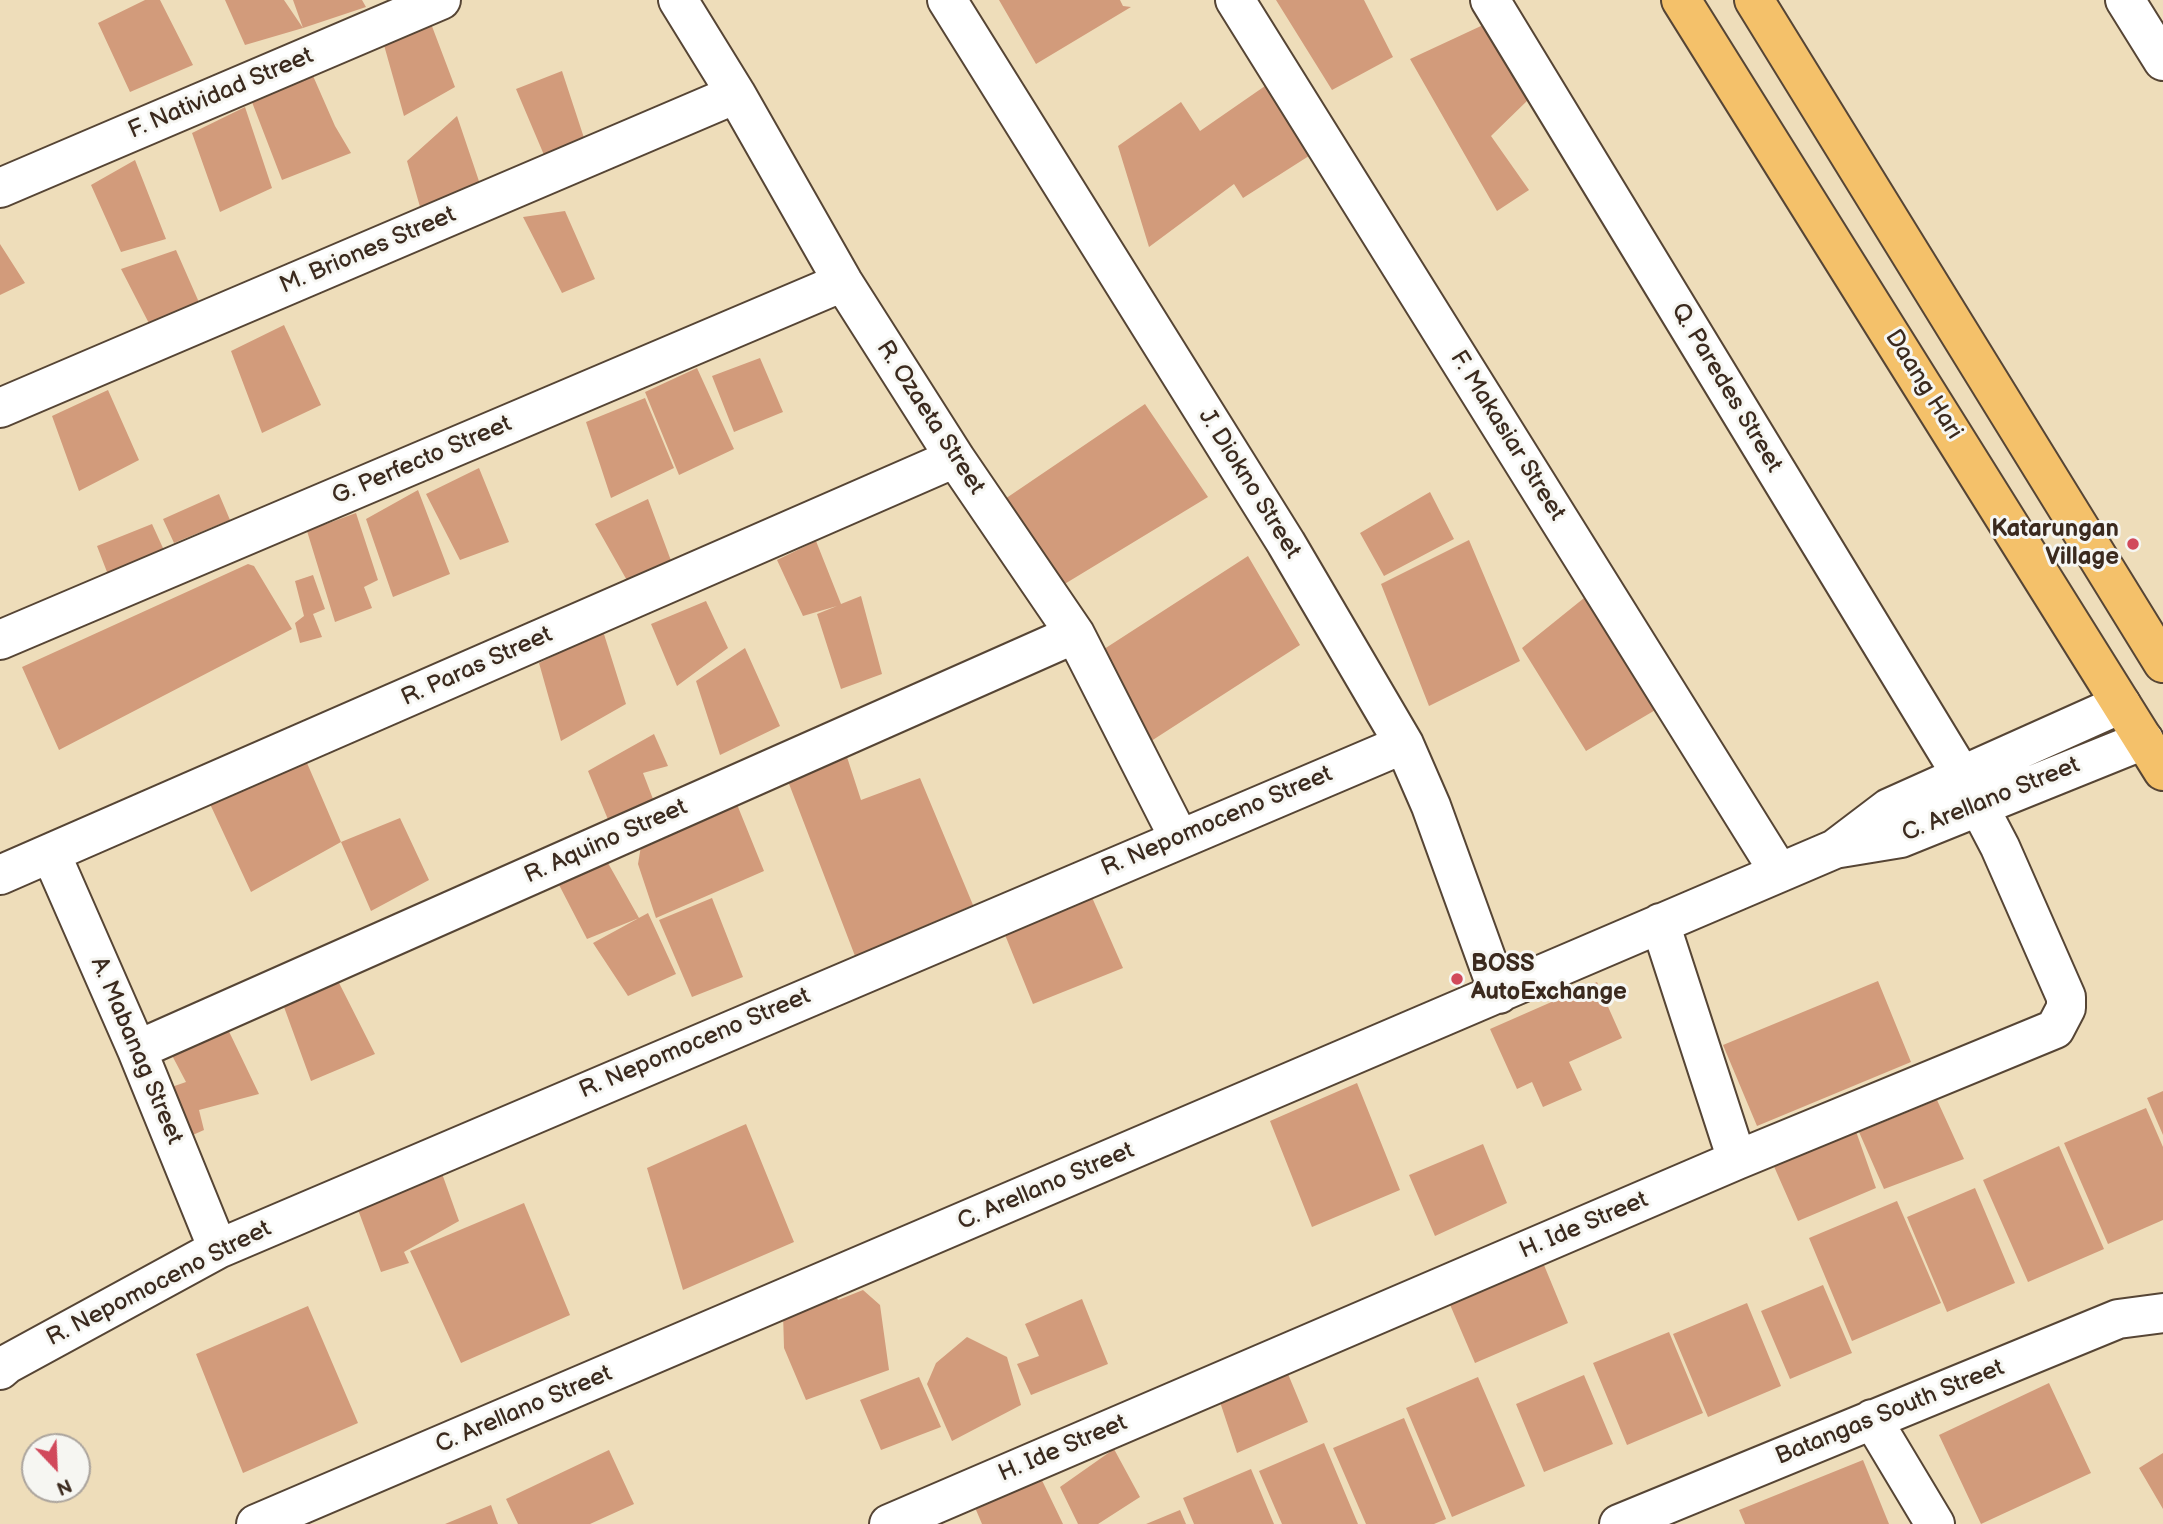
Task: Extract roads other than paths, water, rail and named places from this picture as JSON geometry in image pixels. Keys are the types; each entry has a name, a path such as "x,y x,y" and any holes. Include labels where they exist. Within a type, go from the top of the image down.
{"main road":[{"name":"Daang Hari","path":"1681,0 2153,755"},
{"path":"1754,0 2163,663"}],"street":[{"name":"F. Natividad Street","path":"0,188 441,0"},
{"name":"R. Ozaeta Street","path":"678,0 736,94 843,282 954,458 1075,634 1179,838"},
{"name":"F. Makasiar Street","path":"1235,0 1779,872"},
{"name":"Q. Paredes Street","path":"1490,0 1970,790"},
{"path":"2125,0 2163,61"},
{"name":"J. Diokno Street","path":"953,2 1286,543 1404,744 1431,806 1499,994"},
{"name":"M. Briones Street","path":"0,408 736,94"},
{"name":"G. Perfecto Street","path":"0,640 843,282"},
{"name":"R. Paras Street","path":"0,875 954,458"},
{"name":"R. Aquino Street","path":"137,1050 1075,634"},
{"name":"C. Arellano Street","path":"256,1524 1779,872 1835,849 1901,838 1970,790 2121,704"},
{"name":"R. Nepomoceno Street","path":"0,1370 218,1249 1404,744"},
{"name":"C. Arellano Street","path":"1970,790 2153,755"},
{"name":"H. Ide Street","path":"889,1524 1737,1160 2054,1030 2062,1019 2066,998 2000,847 1970,790"},
{"name":"A. Mabanag Street","path":"51,854 137,1050 218,1249"},
{"path":"1660,923 1737,1160"},
{"name":"Batangas South Street","path":"1619,1524 2118,1319 2163,1313"},
{"path":"1872,1419 1935,1524"}],"place":[{"name":"Katarungan Village","path":"2133,544"},
{"name":"BOSS AutoExchange","path":"1457,979"}]}
